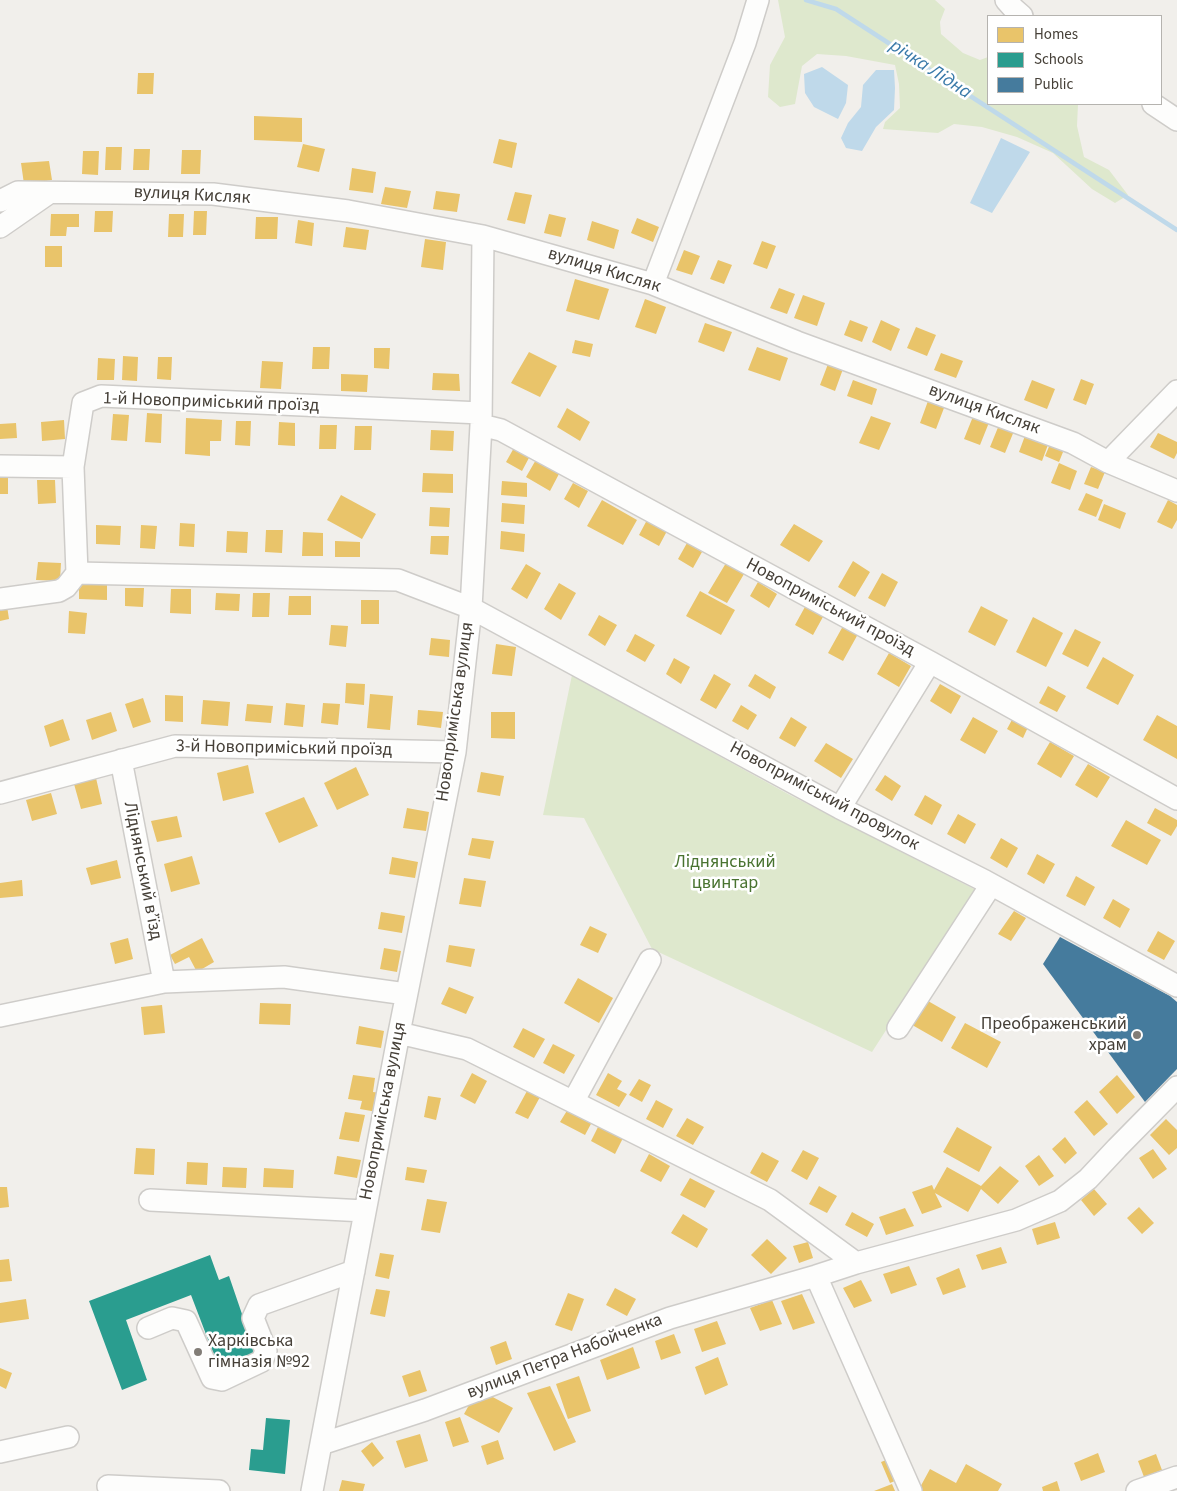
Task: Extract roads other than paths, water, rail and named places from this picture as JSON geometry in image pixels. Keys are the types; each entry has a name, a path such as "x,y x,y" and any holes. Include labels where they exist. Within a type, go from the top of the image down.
{"street":[{"path":"653,284 745,43 758,0"},
{"path":"1006,0 1021,15"},
{"path":"1154,105 1177,120"},
{"name":"вулиця Кисляк","path":"0,201 18,192 213,194 348,211 483,236 653,284 797,342 1073,443 1108,462 1177,492"},
{"path":"0,227 49,193"},
{"name":"Новоприміська вулиця","path":"321,1444 406,994 455,752 471,608 481,419 483,236"},
{"path":"1108,462 1177,391"},
{"name":"1-й Новоприміський проїзд","path":"77,574 73,467 83,403 102,396 481,419"},
{"name":"Новоприміський проїзд","path":"481,419 930,662 1177,799"},
{"path":"0,466 73,467"},
{"path":"0,599 59,590 66,587 77,574 398,580 471,608"},
{"name":"Новоприміський провулок","path":"471,608 840,808 991,885 1177,986"},
{"path":"840,808 930,662"},
{"name":"3-й Новоприміський проїзд","path":"0,793 175,746 455,752"},
{"name":"Ліднянський в’їзд","path":"121,760 164,982"},
{"path":"898,1028 991,885"},
{"path":"572,1102 650,960"},
{"path":"0,1016 164,982 284,977 406,994"},
{"path":"399,1033 467,1048 770,1200 856,1263"},
{"name":"вулиця Петра Набойченка","path":"321,1444 425,1410 670,1318 856,1263 1016,1220 1060,1201 1088,1179 1177,1087"},
{"name":"Новоприміська вулиця","path":"150,1200 365,1212"},
{"path":"148,1328 172,1318 186,1322 212,1378 222,1380 262,1361 266,1351 253,1318 259,1305 354,1271"},
{"path":"816,1276 911,1491"},
{"path":"0,1452 68,1436"},
{"path":"312,1491 321,1444"},
{"path":"1138,1491 1177,1477"},
{"path":"108,1486 219,1491"}],"water":[{"path":"822,67 848,85 846,103 838,119 814,107 805,93 804,74"},
{"path":"876,70 894,70 894,110 876,127 862,151 846,148 841,138 848,123 861,107 863,85"},
{"path":"1001,138 1030,152 992,213 970,203"}],"waterway":[{"name":"річка Лідна","path":"806,0 836,9 1177,230"}],"place":[{"name":"Преображенський храм","path":"1137,1035"},
{"name":"Харківська гімназія №92","path":"198,1352"}],"park label":[{"name":"Ліднянський цвинтар","path":"725,873"}]}
